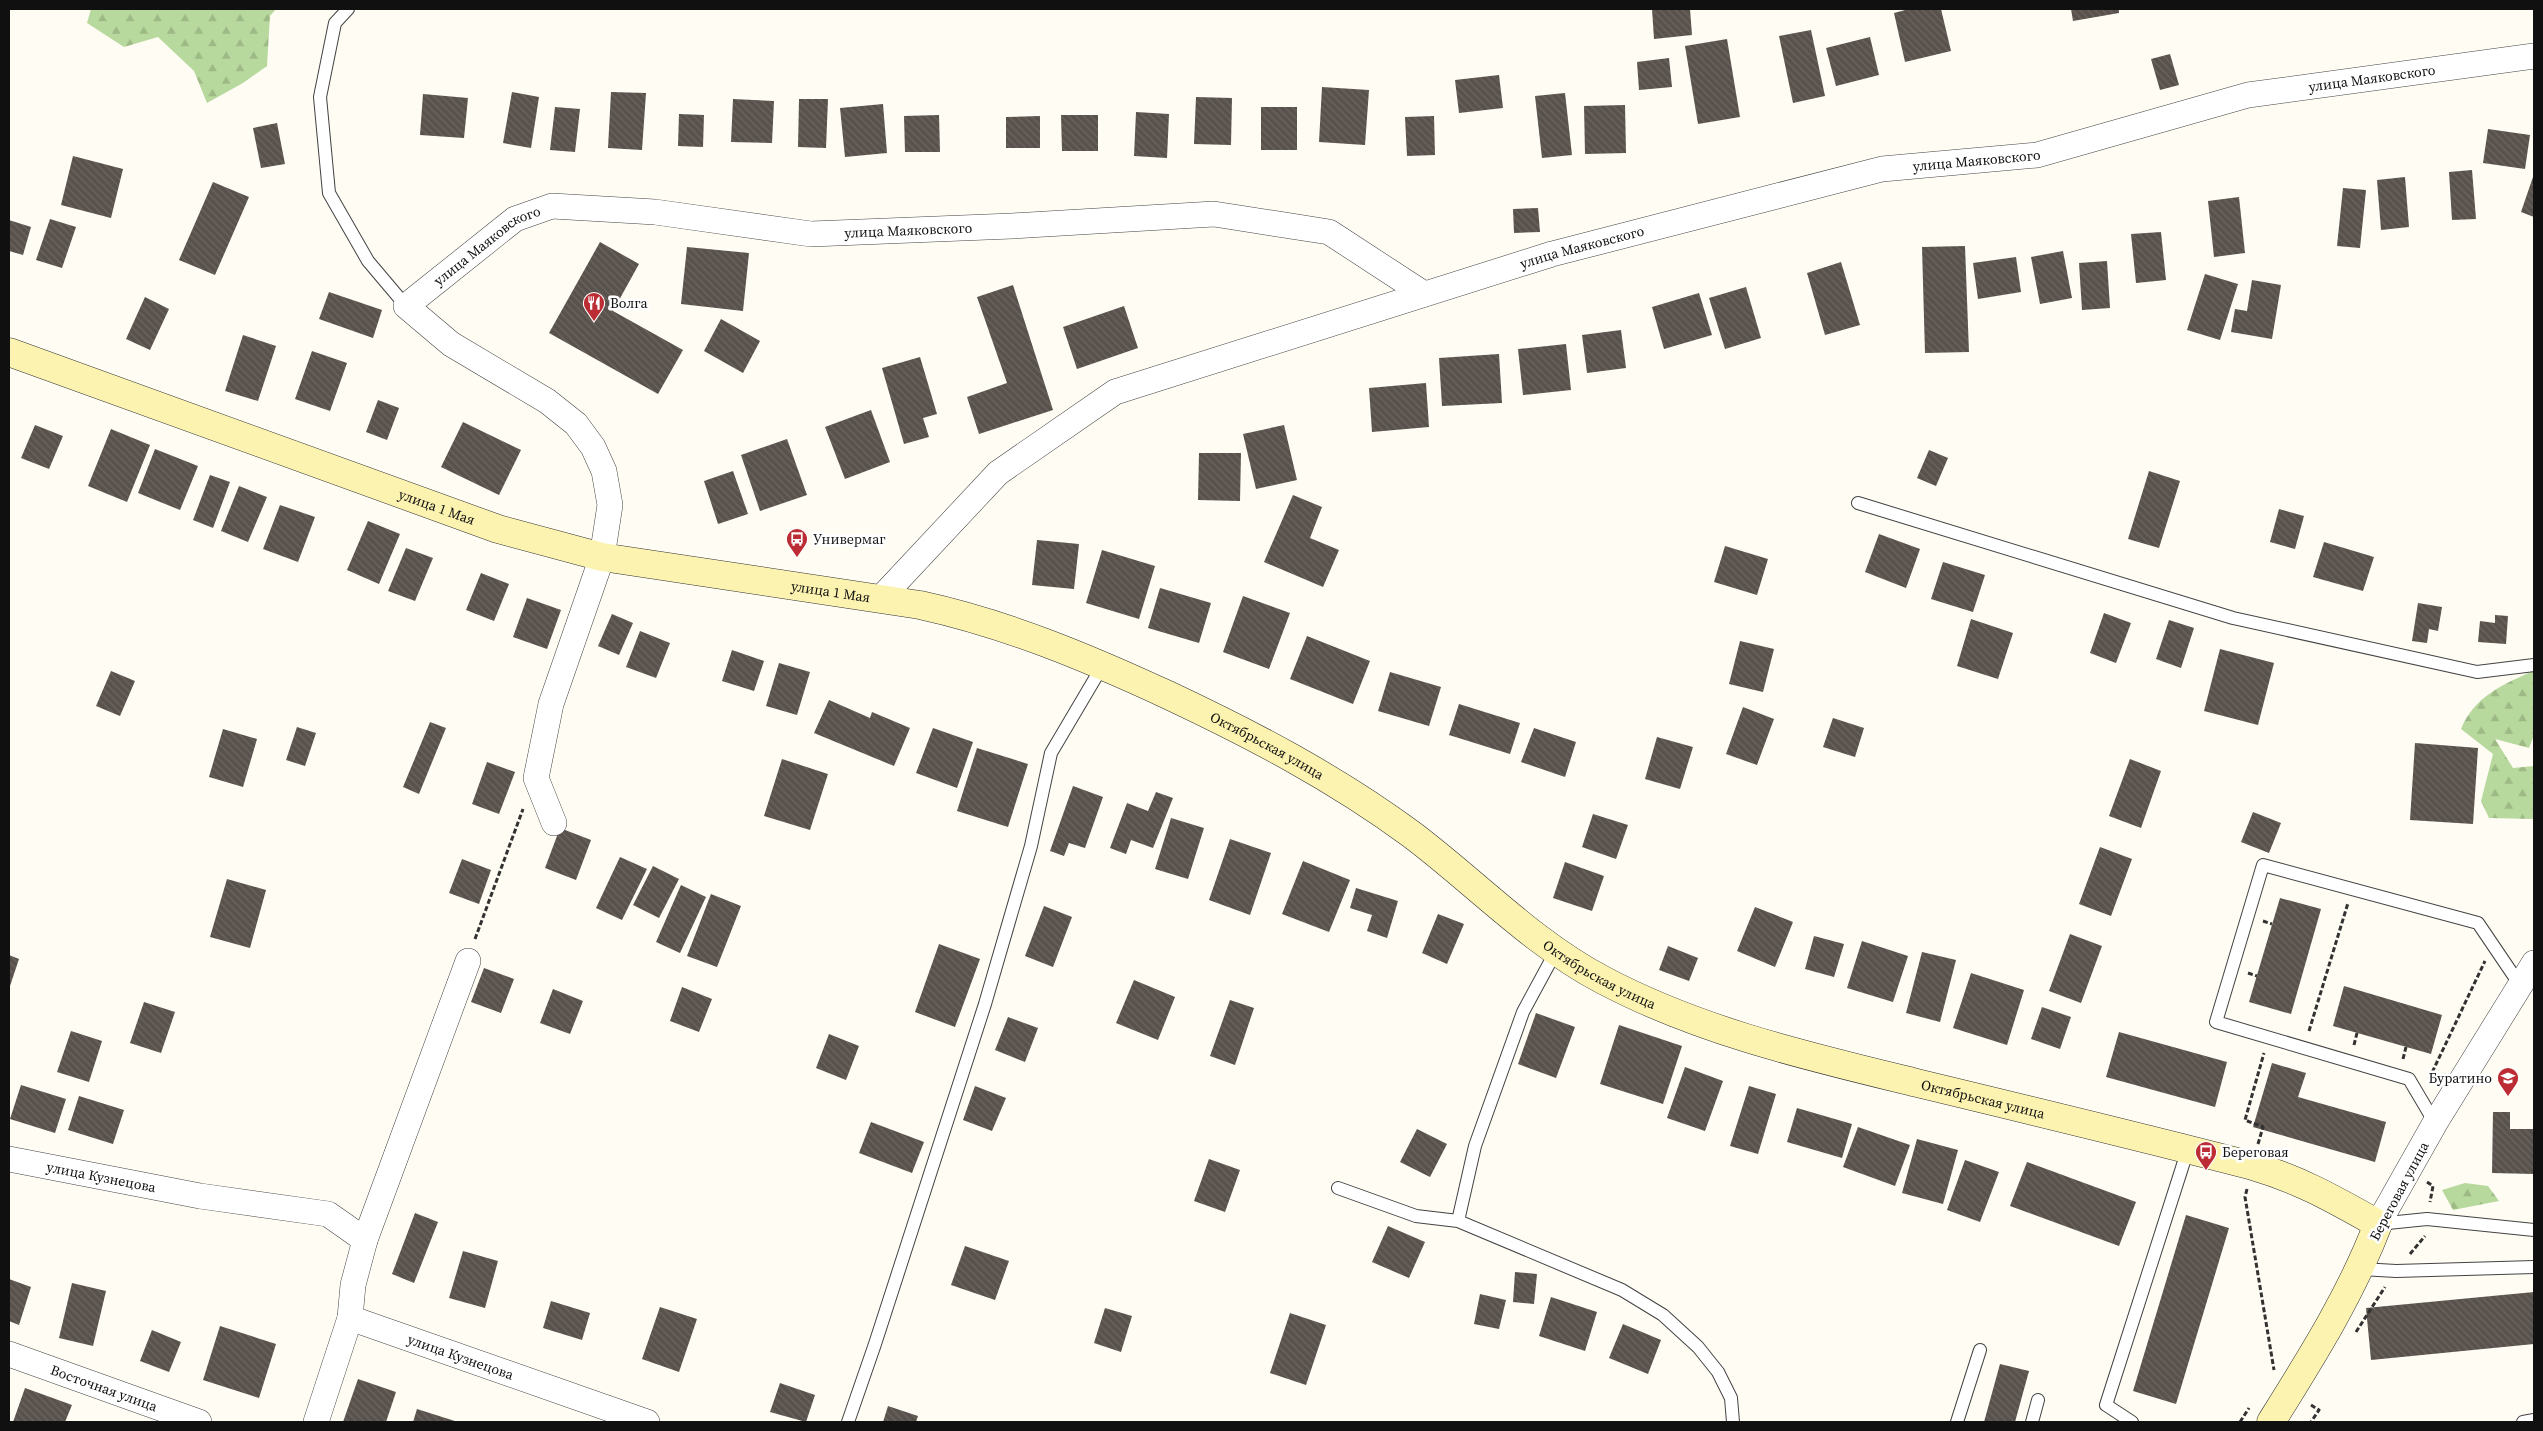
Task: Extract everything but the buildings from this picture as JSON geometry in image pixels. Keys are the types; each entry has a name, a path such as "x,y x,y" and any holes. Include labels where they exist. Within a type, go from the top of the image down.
{"street":[{"name":"улица Маяковского","path":"880,599 998,473 1115,392 1552,254 1882,169 2037,155 2248,95 2534,56"},
{"name":"улица Маяковского","path":"406,306 515,219 552,206 655,212 811,234 1012,226 1214,214 1329,232 1424,294"},
{"path":"406,306 451,344 547,400 576,424 593,447 604,471 610,505 602,557 551,704 536,778 554,823"},
{"name":"улица 1 Мая","path":"9,352 498,529 602,557 880,599"},
{"name":"Октябрьская улица","path":"880,599 968,615 1013,629 1103,665 1234,726 1317,771 1364,800 1412,835 1556,951 1600,979 1652,1004 1795,1052 2253,1166 2305,1184 2378,1224"},
{"path":"316,1422 350,1318 353,1285 365,1240 468,961"},
{"name":"Береговая улица","path":"2271,1422 2344,1301 2361,1269 2378,1224 2435,1123 2534,963"},
{"name":"улица Кузнецова","path":"9,1159 200,1196 328,1214 365,1240"},
{"name":"улица Кузнецова","path":"350,1318 647,1422"},
{"name":"Восточная улица","path":"9,1354 199,1422"}],"lane":[{"path":"348,9 335,23 320,97 329,193 368,261 406,306"},
{"path":"1858,503 2233,618 2477,672 2534,665"},
{"path":"848,1422 905,1255 985,1004 1031,846 1051,753 1103,665"},
{"path":"2435,1123 2409,1080 2216,1022 2263,865 2478,923 2520,985"},
{"path":"1458,1222 1475,1146 1523,1012 1556,951"},
{"path":"2132,1422 2106,1405 2188,1149"},
{"path":"1338,1188 1416,1216 1458,1222 1622,1290 1663,1315 1698,1347 1718,1372 1731,1398 1733,1422"},
{"path":"2378,1224 2427,1219 2534,1230"},
{"path":"2361,1269 2396,1271 2534,1267"},
{"path":"1957,1422 1980,1350"},
{"path":"2032,1422 2038,1400"},
{"path":"2523,1422 2534,1420"}],"path":[{"path":"468,961 525,802 536,778"},
{"path":"2309,1032 2348,903"},
{"path":"2261,920 2272,924"},
{"path":"2420,1098 2492,944"},
{"path":"2246,972 2257,976"},
{"path":"2354,1045 2357,1033"},
{"path":"2268,1038 2245,1120 2263,1127 2245,1197 2275,1374"},
{"path":"2403,1059 2406,1047"},
{"path":"2240,1422 2250,1406"}],"green space":[{"path":"91,9 276,9 270,16 267,66 243,83 207,103 194,71 158,37 124,47 87,23"},
{"path":"2533,671 2534,735 2529,748 2495,739 2513,768 2534,766 2534,819 2489,818 2481,801 2493,754 2461,729 2474,708 2482,700 2500,687"},
{"path":"2465,1183 2488,1186 2499,1201 2453,1210 2442,1190"}],"place":[{"name":"Волга","path":"594,322"},
{"name":"Универмаг","path":"797,558"},
{"name":"Буратино","path":"2508,1097"},
{"name":"Береговая","path":"2206,1171"}]}
